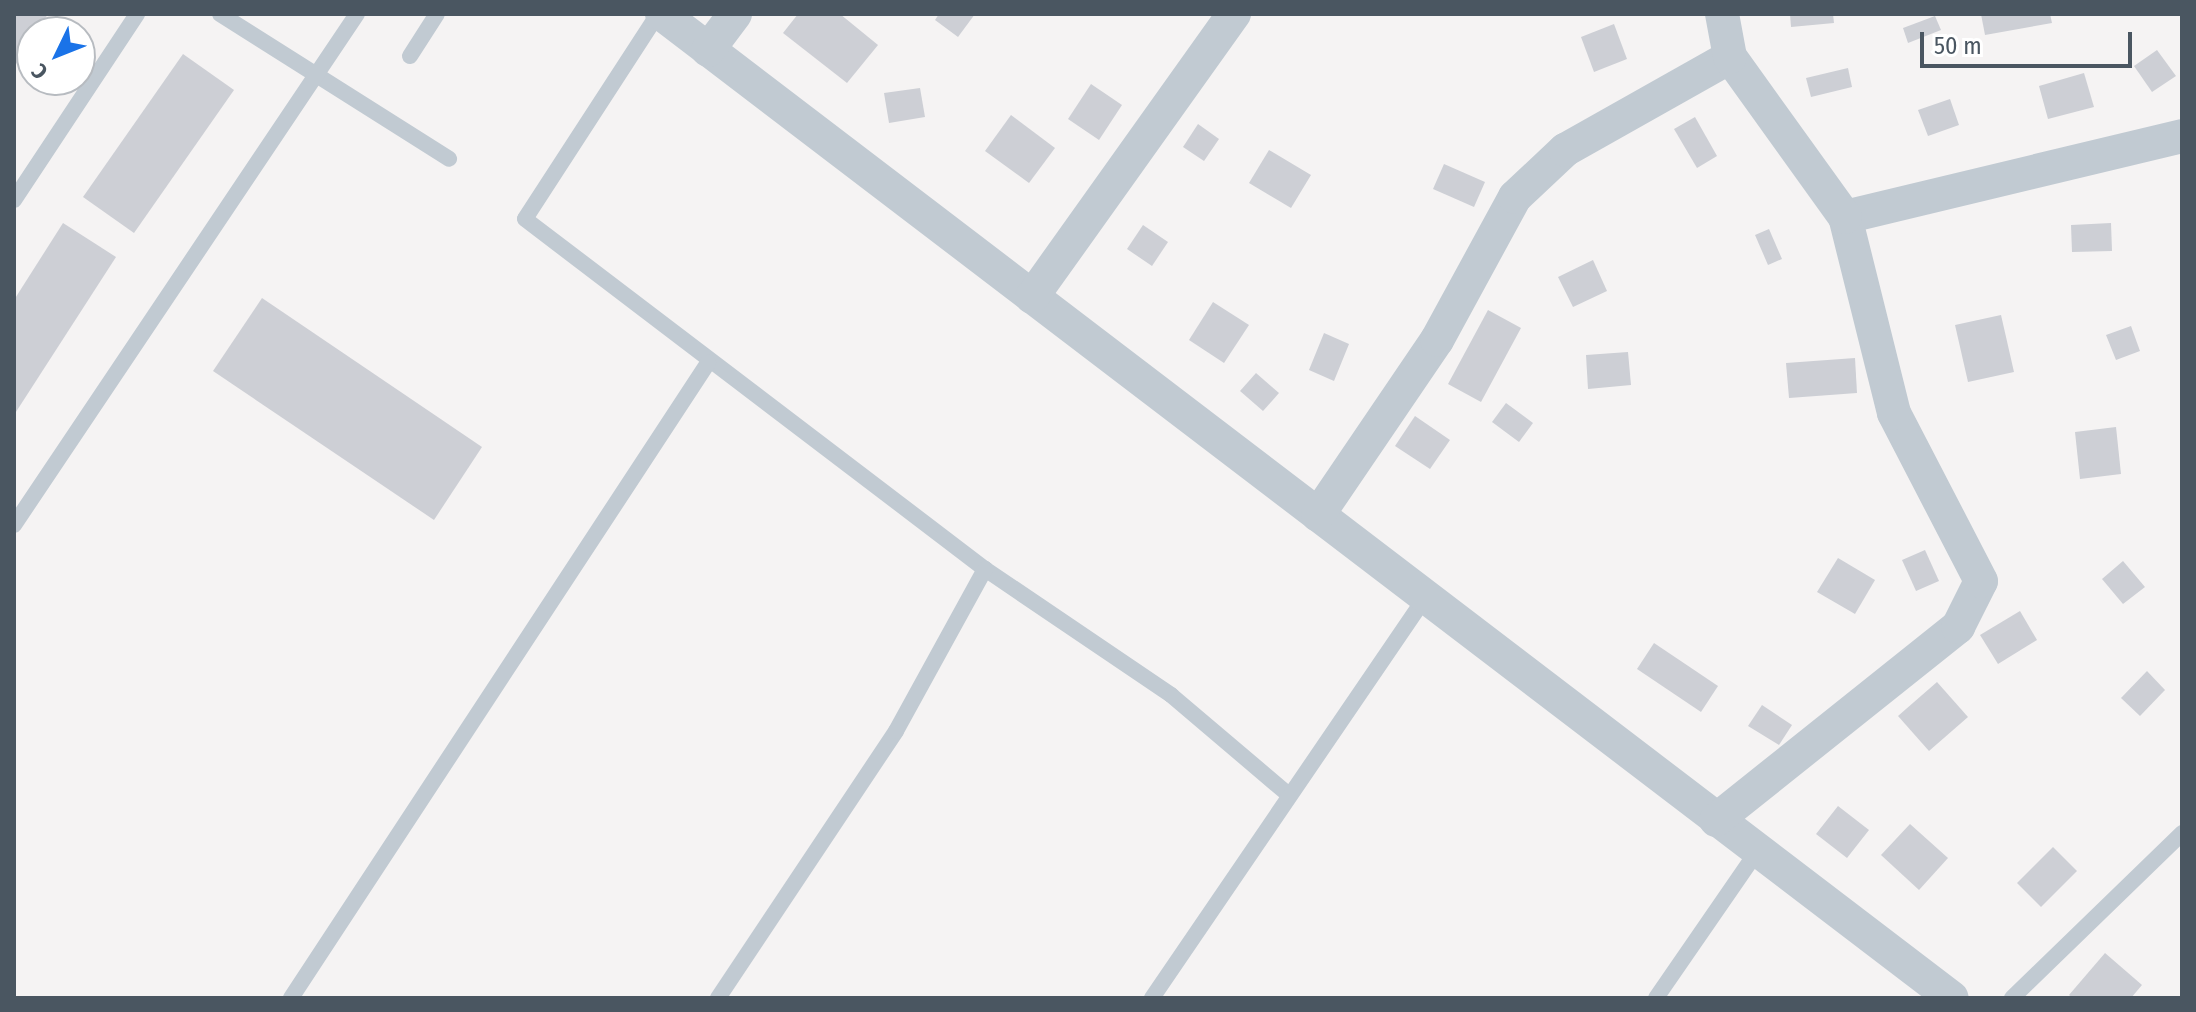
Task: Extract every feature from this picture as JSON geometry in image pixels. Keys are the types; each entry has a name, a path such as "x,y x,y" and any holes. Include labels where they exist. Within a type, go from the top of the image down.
{"street":[{"path":"660,14 1426,597 1756,853 1952,998"},
{"path":"708,50 735,14"},
{"path":"1032,297 1234,14"},
{"path":"1716,820 1958,627 1981,581 1894,413 1845,217 1730,57 1722,14"},
{"path":"1318,515 1437,340 1515,197 1565,150 1730,57"},
{"path":"1845,217 2182,136"}],"lane":[{"path":"14,200 137,14"},
{"path":"220,14 449,159"},
{"path":"14,525 357,14"},
{"path":"410,56 437,14"},
{"path":"660,14 525,219 708,363 985,569 1171,695 1289,795"},
{"path":"291,998 708,363"},
{"path":"718,998 896,731 985,569"},
{"path":"1152,998 1426,597"},
{"path":"2012,998 2182,833"},
{"path":"1656,998 1756,853"}],"building":[{"path":"14,14 48,14 16,16 14,67"},
{"path":"798,14 840,14 878,45 847,83 783,33"},
{"path":"939,14 975,14 958,37 935,20"},
{"path":"1790,14 1833,14 1834,23 1791,27"},
{"path":"1981,14 2050,14 2052,23 1985,35"},
{"path":"1935,16 1941,30 1908,43 1903,28"},
{"path":"1614,24 1627,59 1594,72 1581,37"},
{"path":"2157,50 2176,76 2152,92 2134,66"},
{"path":"183,54 234,90 134,233 83,197"},
{"path":"1848,68 1852,87 1811,97 1806,78"},
{"path":"2084,73 2094,107 2048,119 2039,86"},
{"path":"1091,84 1122,105 1099,140 1068,119"},
{"path":"920,88 925,117 889,123 884,93"},
{"path":"1950,99 1959,125 1928,136 1918,110"},
{"path":"1011,115 1055,148 1029,183 985,151"},
{"path":"1695,117 1717,156 1697,168 1674,129"},
{"path":"1198,124 1219,139 1204,161 1183,147"},
{"path":"1269,150 1311,175 1291,208 1249,183"},
{"path":"1444,164 1485,182 1474,207 1433,189"},
{"path":"63,223 116,257 14,415 14,300"},
{"path":"2111,223 2112,251 2072,252 2071,225"},
{"path":"1143,225 1168,242 1152,266 1127,249"},
{"path":"1769,229 1782,259 1768,265 1755,235"},
{"path":"1593,260 1607,291 1573,307 1558,277"},
{"path":"262,298 482,447 434,520 213,371"},
{"path":"1213,302 1249,325 1224,363 1189,340"},
{"path":"1488,310 1521,328 1481,402 1448,384"},
{"path":"2001,315 2014,372 1968,382 1955,325"},
{"path":"2131,326 2140,351 2116,360 2106,335"},
{"path":"1324,333 1349,344 1334,381 1309,370"},
{"path":"1628,352 1631,385 1588,389 1586,355"},
{"path":"1855,358 1857,393 1789,398 1786,363"},
{"path":"1256,373 1279,393 1263,411 1240,391"},
{"path":"1506,403 1533,423 1519,442 1492,422"},
{"path":"1415,416 1450,440 1430,469 1395,446"},
{"path":"2116,427 2121,474 2080,479 2075,432"},
{"path":"1925,550 1939,581 1916,591 1902,560"},
{"path":"1838,558 1875,580 1855,614 1817,592"},
{"path":"2123,561 2145,587 2123,604 2102,579"},
{"path":"2020,611 2037,640 1998,664 1980,635"},
{"path":"1654,643 1718,686 1701,712 1637,669"},
{"path":"2147,671 2165,690 2140,716 2121,698"},
{"path":"1937,682 1968,717 1929,751 1898,716"},
{"path":"1762,705 1792,725 1779,745 1748,726"},
{"path":"1838,806 1869,830 1847,858 1816,834"},
{"path":"1910,824 1948,858 1919,890 1881,855"},
{"path":"2053,847 2077,871 2041,907 2017,883"},
{"path":"2105,953 2142,985 2131,998 2073,998 2069,995"}]}
